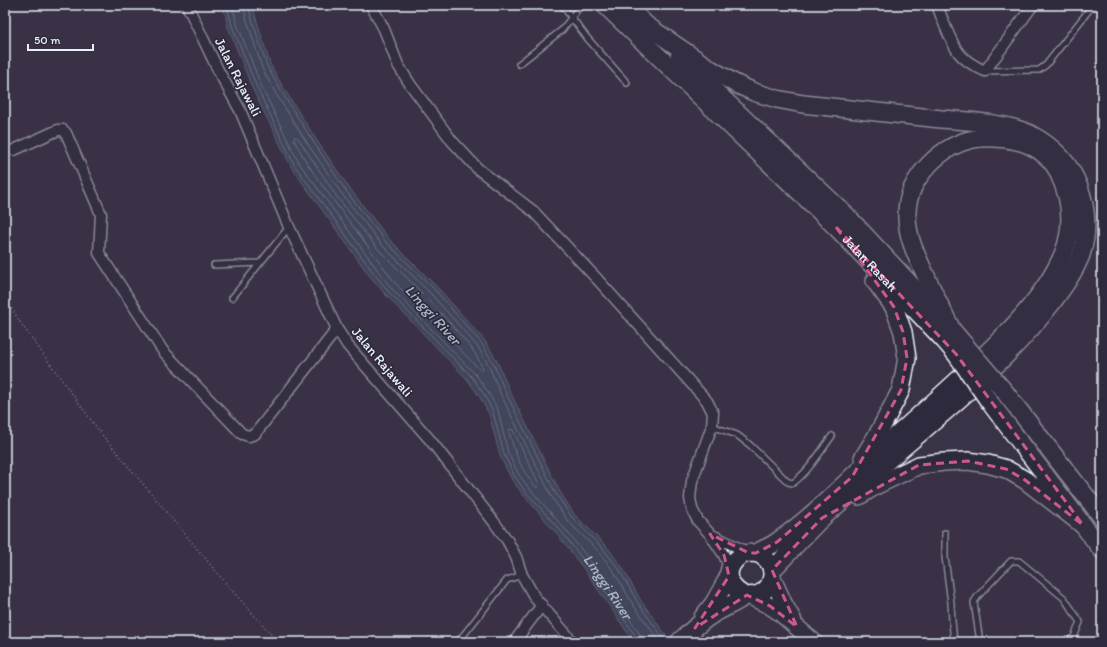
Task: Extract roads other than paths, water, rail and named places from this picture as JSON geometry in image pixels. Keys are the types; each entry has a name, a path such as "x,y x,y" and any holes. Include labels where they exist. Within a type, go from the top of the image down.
{"highway":[{"name":"Jalan Rasah","path":"605,5 948,334 1004,391 1102,517"},
{"name":"Jalan Rasah","path":"626,5 643,23 846,216 948,334 956,354 991,404 1102,550"},
{"path":"643,23 712,70 736,84 766,96 803,104 982,123 1015,128 1030,134 1061,156 1074,176 1083,200 1086,219 1085,238 1080,256 1069,278 1038,321 1020,342 983,377 822,518 772,573"},
{"path":"695,628 714,603 730,573 733,563 737,558 743,554 753,553 777,542 798,526 995,345 1036,299 1054,272 1064,251 1070,228 1071,213 1068,199 1058,172 1049,160 1038,150 1027,144 1010,140 975,138 953,146 932,161 918,178 910,194 907,209 907,228 914,252 931,287 948,334"},
{"path":"836,227 894,307 903,332 907,358 901,390 879,432 852,476"},
{"path":"822,518 877,485 919,465 968,461 1006,469 1025,480 1083,525"},
{"path":"680,642 716,612 747,596 762,593 767,588 770,583 772,573 770,564 762,556 753,553"},
{"path":"730,573 731,582 734,587 747,596"}],"main road":[{"path":"772,573 784,604 797,627"},
{"path":"747,596 770,606 814,642"}],"street":[{"name":"Jalan Rajawali","path":"186,5 218,70 240,110 289,227 337,329 348,346 431,441 494,522 507,540 516,557 522,575 535,598 572,642"},
{"path":"371,5 384,28 398,66 452,140 478,169 533,211 608,290 707,401 713,413 712,426 692,481 690,498 692,509 698,521 710,534 724,555 730,573"},
{"path":"937,5 953,42 960,54 976,67 985,70 1033,5"},
{"path":"14,150 58,130 63,130 66,133 101,214 100,253 162,351 242,434 249,436 255,434 337,329"},
{"path":"710,534 753,553"},
{"path":"514,642 542,605"}],"lane":[{"path":"562,5 588,39 627,83"},
{"path":"519,64 562,30 581,5"},
{"path":"985,70 1039,70 1046,65 1093,5"},
{"path":"232,298 289,227"},
{"path":"214,265 260,263"},
{"path":"712,426 737,435 750,445 788,482 793,483 814,461 832,436"},
{"path":"945,532 945,557 954,642"},
{"path":"980,642 974,602 1011,561 1019,561 1064,598 1080,622 1074,637 1067,642"},
{"path":"458,642 507,580 522,575"}],"water":[{"name":"Linggi River","path":"223,5 252,5 270,64 317,141 350,189 389,239 439,289 485,341 497,361 510,392 560,492 574,514 607,547 622,567 641,601 671,642 634,642 584,569 512,480 500,456 489,414 468,380 385,294 369,275 292,168 254,92 228,27"}]}
